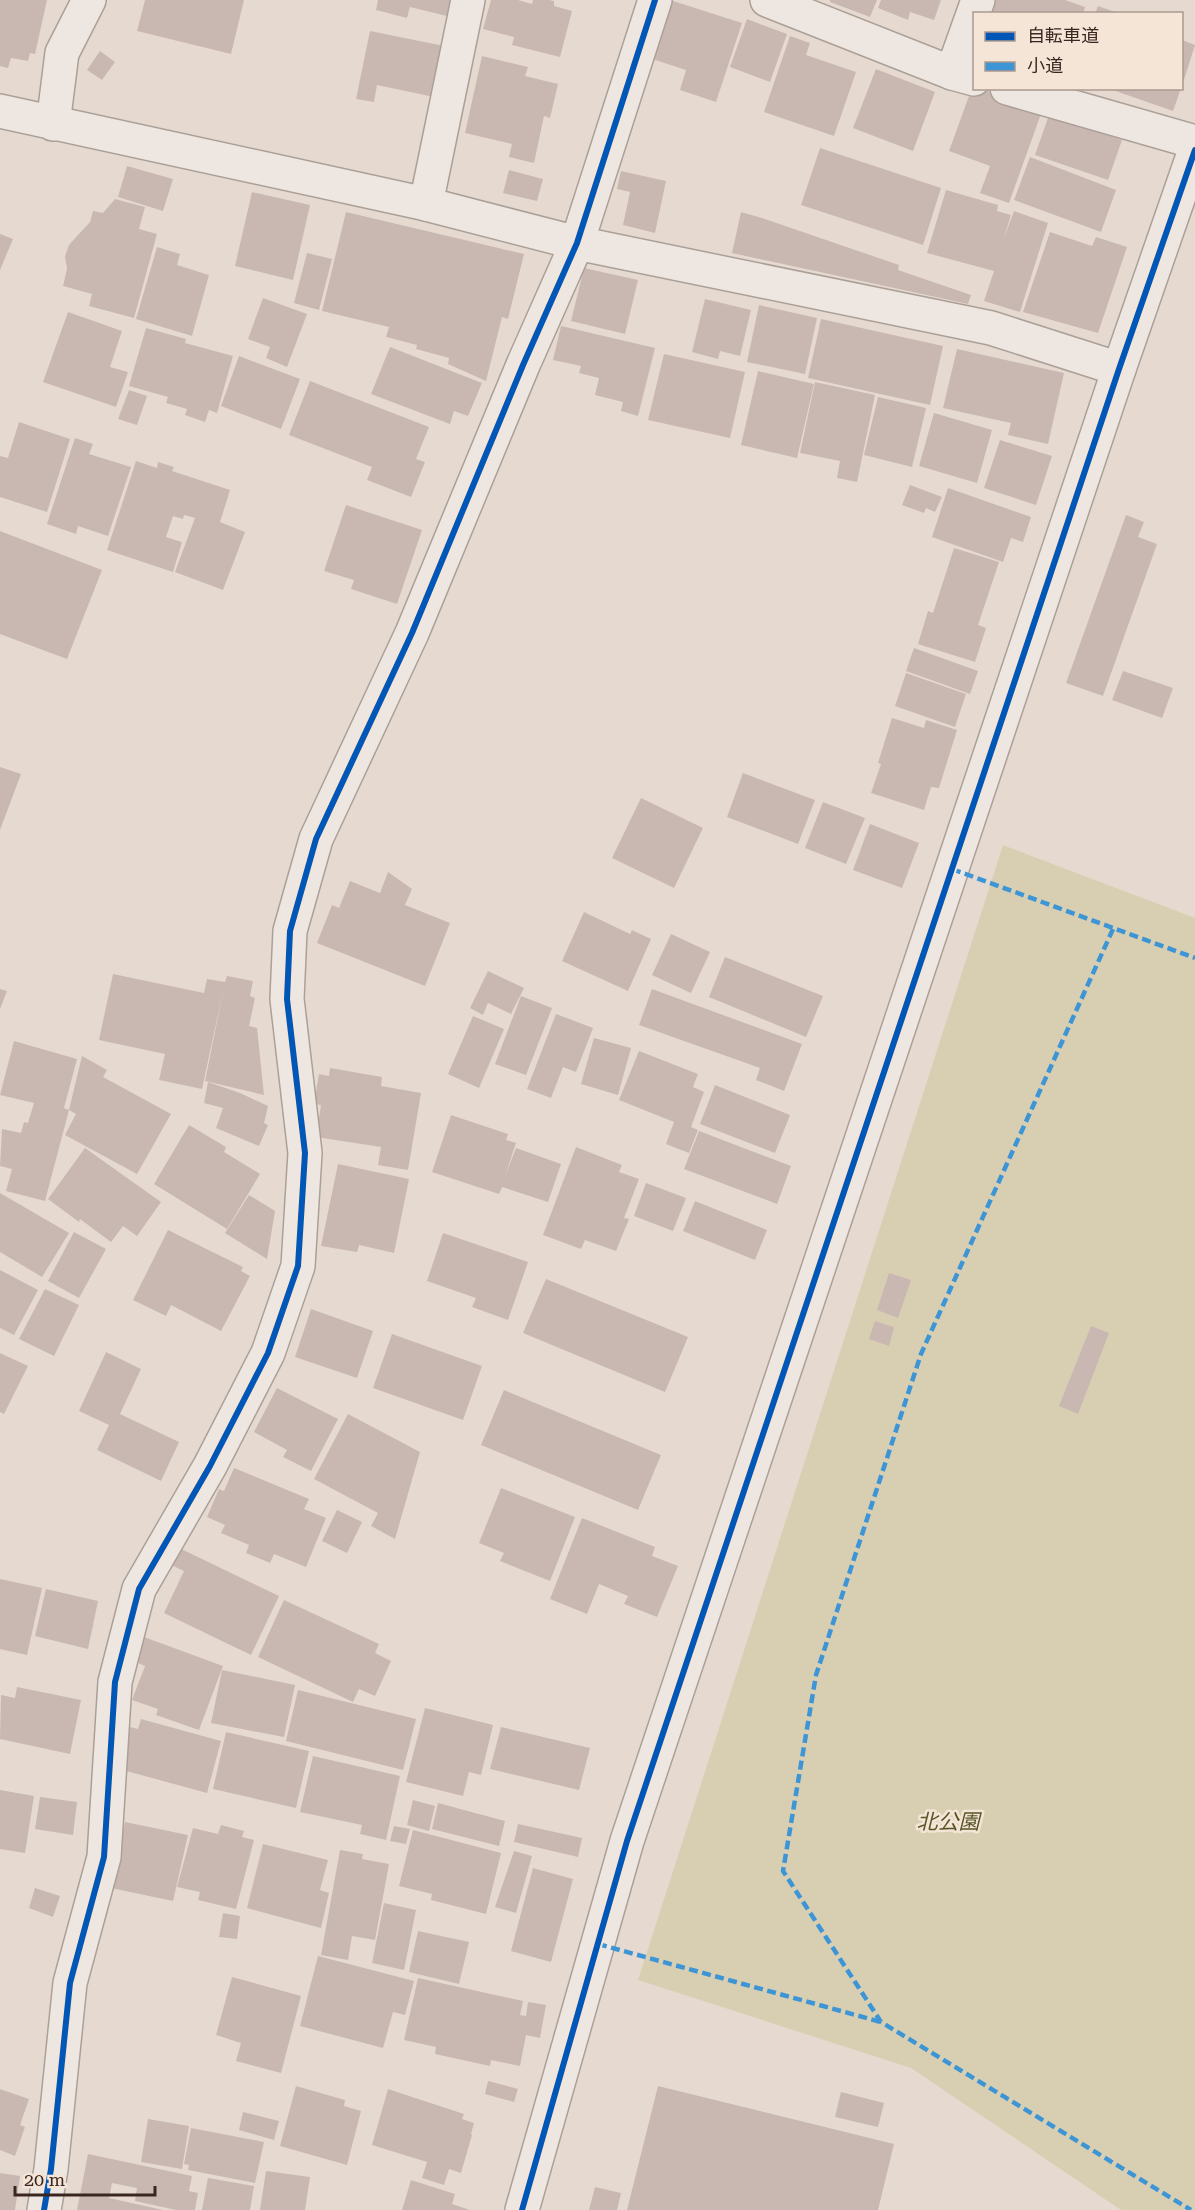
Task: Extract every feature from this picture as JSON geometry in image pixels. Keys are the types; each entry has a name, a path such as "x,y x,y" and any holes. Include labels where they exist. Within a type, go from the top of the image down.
{"street":[{"path":"53,124 62,53 89,0"},
{"path":"426,204 468,0"},
{"path":"44,2210 51,2169 70,1983 104,1857 115,1682 139,1589 210,1466 268,1353 298,1266 305,1154 286,999 290,932 316,839 412,633 523,365 577,243 655,0"},
{"path":"766,0 963,76 973,25"},
{"path":"1014,90 1195,142"},
{"path":"0,111 426,204 577,243 991,328 1119,369"},
{"path":"522,2210 627,1841 1119,369 1195,150"}],"green space":[{"name":"北公園","path":"1003,845 1195,918 1195,2210 1121,2210 911,2068 638,1980"}],"building":[{"path":"0,0 47,0 35,54 30,53 28,61 11,58 8,68 0,66"},
{"path":"145,0 244,0 231,54 137,31"},
{"path":"378,0 455,0 451,17 410,7 407,18 376,10"},
{"path":"491,0 518,0 532,4 533,0 549,0 554,1 554,6 572,11 560,57 512,45 514,37 483,29"},
{"path":"670,0 742,23 716,102 680,90 686,70 649,58"},
{"path":"830,0 877,0 870,17 830,2"},
{"path":"881,0 941,0 934,20 910,12 908,20 878,8"},
{"path":"992,0 1065,0 1085,7 1084,12 989,12"},
{"path":"1098,6 1115,12 1096,12"},
{"path":"747,19 787,34 770,82 730,67"},
{"path":"370,31 444,46 434,97 377,85 374,102 356,99"},
{"path":"790,36 810,43 806,55 856,72 834,136 764,112"},
{"path":"1183,40 1195,45 1183,83"},
{"path":"100,51 115,62 102,80 87,70"},
{"path":"482,56 528,67 525,76 558,84 550,118 544,116 534,163 509,157 512,144 465,133"},
{"path":"876,69 935,92 913,151 853,128"},
{"path":"973,85 973,90 984,90 1042,111 1009,203 980,193 990,166 949,151"},
{"path":"1113,90 1180,90 1173,111"},
{"path":"1049,115 1122,140 1108,180 1035,155"},
{"path":"820,148 941,188 923,245 801,205"},
{"path":"1030,157 1116,190 1101,232 1014,200"},
{"path":"127,166 173,179 163,211 118,197"},
{"path":"509,170 543,179 537,201 503,193"},
{"path":"621,171 666,181 655,233 623,225 630,192 617,189"},
{"path":"946,190 998,205 997,211 1011,215 1004,238 1014,211 1048,223 1020,312 984,301 994,271 927,253"},
{"path":"252,192 310,205 293,280 235,266"},
{"path":"115,199 145,207 139,229 157,234 134,318 89,306 92,294 63,286 67,269 65,256 69,245 90,222 93,211 103,213"},
{"path":"346,212 524,254 508,319 502,317 486,381 448,364 449,358 416,349 417,345 386,337 389,327 322,311"},
{"path":"741,212 899,265 898,270 971,295 968,304 732,253"},
{"path":"1050,232 1092,246 1096,237 1127,247 1098,333 1023,312"},
{"path":"0,234 13,239 0,270"},
{"path":"157,247 180,254 177,265 209,275 192,336 136,319"},
{"path":"307,253 332,259 319,310 294,303"},
{"path":"584,268 638,280 625,334 571,321"},
{"path":"263,298 307,314 287,367 266,358 270,347 248,339"},
{"path":"705,299 751,310 740,356 720,351 718,359 692,352"},
{"path":"759,305 817,318 805,374 747,362"},
{"path":"68,312 122,331 110,367 128,372 116,407 43,382"},
{"path":"821,319 943,346 930,405 808,378"},
{"path":"561,326 655,348 638,416 621,411 623,402 595,395 599,378 579,373 581,366 553,360"},
{"path":"146,328 186,339 185,343 233,356 217,413 209,410 205,422 185,415 187,409 166,403 168,397 129,386"},
{"path":"390,347 482,383 468,416 454,411 450,424 371,394"},
{"path":"957,349 1064,373 1048,444 1008,435 1011,423 943,408"},
{"path":"664,354 745,372 730,438 648,420"},
{"path":"239,356 300,379 281,429 221,406"},
{"path":"758,371 814,384 797,458 741,445"},
{"path":"310,381 429,427 416,459 425,462 411,497 367,480 372,467 289,435"},
{"path":"815,382 875,395 857,482 837,478 840,461 800,453"},
{"path":"129,390 147,396 137,425 118,419"},
{"path":"878,397 926,408 912,467 864,455"},
{"path":"934,413 992,430 977,483 919,466"},
{"path":"19,422 70,439 47,512 0,497 0,456 8,458"},
{"path":"75,438 93,444 89,454 131,467 108,536 78,526 76,534 47,524"},
{"path":"1000,440 1052,456 1036,505 984,488"},
{"path":"136,461 157,468 158,462 174,467 172,471 230,490 220,522 245,532 223,590 175,572 195,518 184,515 183,519 173,516 166,537 182,542 173,572 107,550"},
{"path":"910,485 942,497 935,512 926,508 924,513 902,505"},
{"path":"948,488 1031,517 1023,542 1011,538 1003,562 932,537"},
{"path":"346,505 422,530 397,604 351,589 354,580 324,571"},
{"path":"1126,515 1144,522 1138,537 1157,544 1103,696 1066,683"},
{"path":"0,531 102,570 67,659 0,634"},
{"path":"954,548 999,562 978,625 986,628 975,662 918,644 928,611 933,613"},
{"path":"914,648 978,671 970,694 906,671"},
{"path":"1123,671 1173,688 1162,718 1112,700"},
{"path":"906,673 966,694 955,727 895,706"},
{"path":"892,718 924,728 926,720 957,730 939,788 931,787 924,810 871,793 881,764 878,763"},
{"path":"0,767 21,774 0,830"},
{"path":"743,773 815,800 798,844 727,817"},
{"path":"641,798 703,828 674,888 612,858"},
{"path":"823,802 865,818 846,864 805,848"},
{"path":"870,824 919,843 902,888 853,870"},
{"path":"388,872 412,889 405,905 450,923 425,986 317,943 332,905 339,908 350,881 380,893"},
{"path":"584,912 630,934 632,930 651,939 628,991 562,961"},
{"path":"671,934 710,952 691,993 652,975"},
{"path":"725,957 823,996 806,1037 709,997"},
{"path":"488,971 524,988 511,1014 488,1003 483,1015 470,1008"},
{"path":"113,974 204,993 207,979 225,982 227,976 253,981 250,996 255,998 249,1026 257,1028 264,1095 205,1081 224,987 202,1089 159,1080 165,1054 99,1040"},
{"path":"0,989 7,991 0,1009"},
{"path":"652,989 802,1044 784,1091 756,1080 760,1068 639,1025"},
{"path":"521,996 552,1008 526,1075 495,1064"},
{"path":"556,1014 593,1028 576,1072 563,1067 551,1098 527,1089"},
{"path":"473,1016 504,1029 479,1088 448,1074"},
{"path":"594,1038 631,1048 618,1095 581,1084"},
{"path":"14,1041 77,1059 64,1108 69,1110 45,1201 6,1191 12,1169 0,1166 2,1129 21,1133 24,1122 28,1123 34,1103 0,1095"},
{"path":"639,1051 698,1074 693,1087 704,1092 691,1127 698,1130 689,1153 666,1144 674,1122 619,1100"},
{"path":"82,1056 107,1070 103,1077 171,1114 137,1174 65,1135 76,1114 69,1110"},
{"path":"330,1068 382,1077 381,1086 421,1093 408,1170 378,1165 381,1147 316,1137 321,1105 314,1104 319,1074 329,1076"},
{"path":"208,1082 268,1106 264,1123 268,1125 259,1146 216,1128 223,1108 204,1103"},
{"path":"715,1085 790,1115 775,1153 700,1124"},
{"path":"451,1115 508,1134 506,1140 516,1143 505,1176 516,1148 561,1164 548,1202 502,1187 499,1194 432,1172"},
{"path":"189,1125 226,1147 224,1152 260,1174 227,1229 154,1184"},
{"path":"699,1131 791,1166 777,1204 684,1169"},
{"path":"576,1147 622,1165 619,1172 639,1179 624,1218 629,1219 616,1251 585,1240 581,1249 543,1235"},
{"path":"85,1148 161,1202 137,1236 123,1226 111,1242 48,1199"},
{"path":"338,1164 409,1179 394,1253 359,1245 357,1252 321,1246"},
{"path":"646,1183 686,1198 673,1231 634,1216"},
{"path":"0,1193 69,1233 42,1277 0,1252"},
{"path":"249,1195 275,1211 267,1259 225,1233"},
{"path":"695,1201 767,1230 755,1260 683,1231"},
{"path":"168,1230 243,1267 241,1271 250,1276 221,1331 171,1305 166,1316 133,1300"},
{"path":"74,1232 106,1249 79,1298 48,1281"},
{"path":"443,1233 528,1262 508,1320 472,1307 476,1298 427,1281"},
{"path":"0,1270 38,1290 14,1335 0,1328"},
{"path":"889,1273 911,1280 898,1318 877,1310"},
{"path":"546,1279 688,1337 665,1392 523,1333"},
{"path":"45,1289 79,1305 54,1356 19,1339"},
{"path":"311,1309 373,1331 357,1378 295,1357"},
{"path":"875,1321 894,1327 889,1346 869,1339"},
{"path":"1091,1326 1109,1333 1078,1414 1059,1406"},
{"path":"392,1334 482,1366 463,1420 373,1388"},
{"path":"106,1352 141,1369 120,1414 179,1442 161,1481 97,1450 109,1425 79,1411"},
{"path":"0,1353 28,1366 4,1414 0,1412"},
{"path":"277,1388 338,1419 311,1471 283,1457 287,1450 254,1432"},
{"path":"504,1390 661,1455 638,1510 481,1445"},
{"path":"348,1414 420,1452 395,1539 371,1526 378,1513 314,1479"},
{"path":"234,1468 309,1499 304,1509 326,1518 306,1567 274,1554 270,1563 246,1553 249,1545 221,1533 225,1525 207,1517 219,1489 224,1491"},
{"path":"501,1488 575,1517 550,1581 500,1561 504,1553 479,1543"},
{"path":"337,1510 362,1522 347,1553 322,1541"},
{"path":"582,1518 655,1547 652,1556 678,1566 657,1617 624,1604 628,1596 599,1584 587,1614 550,1599"},
{"path":"175,1546 279,1596 251,1655 164,1613 184,1571 167,1563"},
{"path":"0,1579 42,1588 27,1655 0,1649"},
{"path":"46,1589 98,1601 88,1649 35,1636"},
{"path":"284,1600 379,1644 375,1653 391,1661 375,1696 359,1689 353,1702 258,1657"},
{"path":"144,1637 223,1666 199,1730 156,1715 158,1709 132,1700 145,1666 136,1662"},
{"path":"222,1670 295,1685 284,1737 211,1723"},
{"path":"17,1687 81,1700 70,1754 0,1739 1,1695 15,1698"},
{"path":"298,1690 416,1719 403,1770 286,1741"},
{"path":"425,1708 493,1725 481,1775 469,1772 463,1796 406,1782"},
{"path":"141,1719 221,1741 207,1793 119,1769 130,1727 138,1729"},
{"path":"501,1727 590,1748 579,1790 490,1769"},
{"path":"226,1732 309,1751 296,1808 213,1789"},
{"path":"313,1756 400,1776 386,1840 360,1834 362,1825 300,1812"},
{"path":"0,1790 34,1796 25,1853 0,1849"},
{"path":"40,1797 77,1802 73,1835 35,1829"},
{"path":"413,1800 435,1806 429,1831 407,1825"},
{"path":"438,1803 505,1821 499,1846 432,1829"},
{"path":"125,1822 188,1835 173,1901 111,1888"},
{"path":"518,1824 582,1838 578,1857 514,1842"},
{"path":"221,1825 244,1831 242,1837 254,1840 236,1909 198,1900 200,1892 177,1887 193,1828 218,1834"},
{"path":"394,1826 410,1829 406,1844 390,1841"},
{"path":"413,1830 501,1853 486,1914 431,1900 432,1894 399,1886"},
{"path":"263,1844 328,1860 320,1890 329,1893 321,1928 247,1908"},
{"path":"340,1850 363,1854 362,1859 389,1864 375,1940 352,1936 348,1960 321,1955"},
{"path":"514,1851 532,1856 516,1913 495,1907"},
{"path":"533,1868 573,1879 551,1962 511,1951"},
{"path":"35,1888 60,1896 53,1917 29,1908"},
{"path":"384,1903 416,1910 404,1970 372,1963"},
{"path":"223,1913 240,1916 237,1939 219,1937"},
{"path":"418,1931 469,1942 459,1984 409,1972"},
{"path":"318,1956 414,1981 405,2015 393,2012 383,2048 300,2026"},
{"path":"232,1977 301,1996 281,2073 236,2061 241,2043 216,2035"},
{"path":"418,1978 523,2001 520,2015 526,2016 528,2002 546,2005 540,2038 526,2035 520,2066 491,2060 490,2066 435,2054 436,2047 404,2040"},
{"path":"488,2081 518,2089 514,2102 485,2094"},
{"path":"296,2086 345,2100 344,2106 361,2111 347,2165 280,2146"},
{"path":"658,2086 894,2144 878,2210 627,2210"},
{"path":"0,2089 29,2099 20,2125 25,2127 15,2156 0,2150"},
{"path":"388,2089 464,2114 462,2119 474,2123 461,2173 449,2169 444,2185 422,2178 427,2162 372,2145"},
{"path":"841,2092 884,2103 878,2127 835,2117"},
{"path":"243,2112 279,2121 274,2140 239,2130"},
{"path":"148,2119 189,2126 182,2169 141,2162"},
{"path":"191,2128 264,2142 255,2183 188,2170 189,2165 184,2164"},
{"path":"88,2154 192,2176 189,2191 198,2193 195,2210 176,2210 135,2201 137,2188 112,2183 109,2198 163,2210 77,2210"},
{"path":"266,2171 310,2177 305,2210 260,2210"},
{"path":"0,2173 20,2176 15,2210 0,2210"},
{"path":"208,2178 254,2186 250,2210 202,2210"},
{"path":"411,2180 455,2194 452,2204 470,2210 402,2210"},
{"path":"595,2187 621,2193 617,2210 589,2210"}],"marked path":[{"path":"952,869 1195,958"},
{"path":"1113,929 921,1354 816,1675 783,1871 881,2022 1191,2210"},
{"path":"598,1944 881,2022"}],"cycle path":[{"path":"44,2210 51,2169 70,1983 104,1857 115,1682 139,1589 210,1466 268,1353 298,1266 305,1153 287,999 290,931 316,839 412,633 523,365 577,243 655,0"},
{"path":"522,2210 627,1841 1119,369 1195,150"}]}
